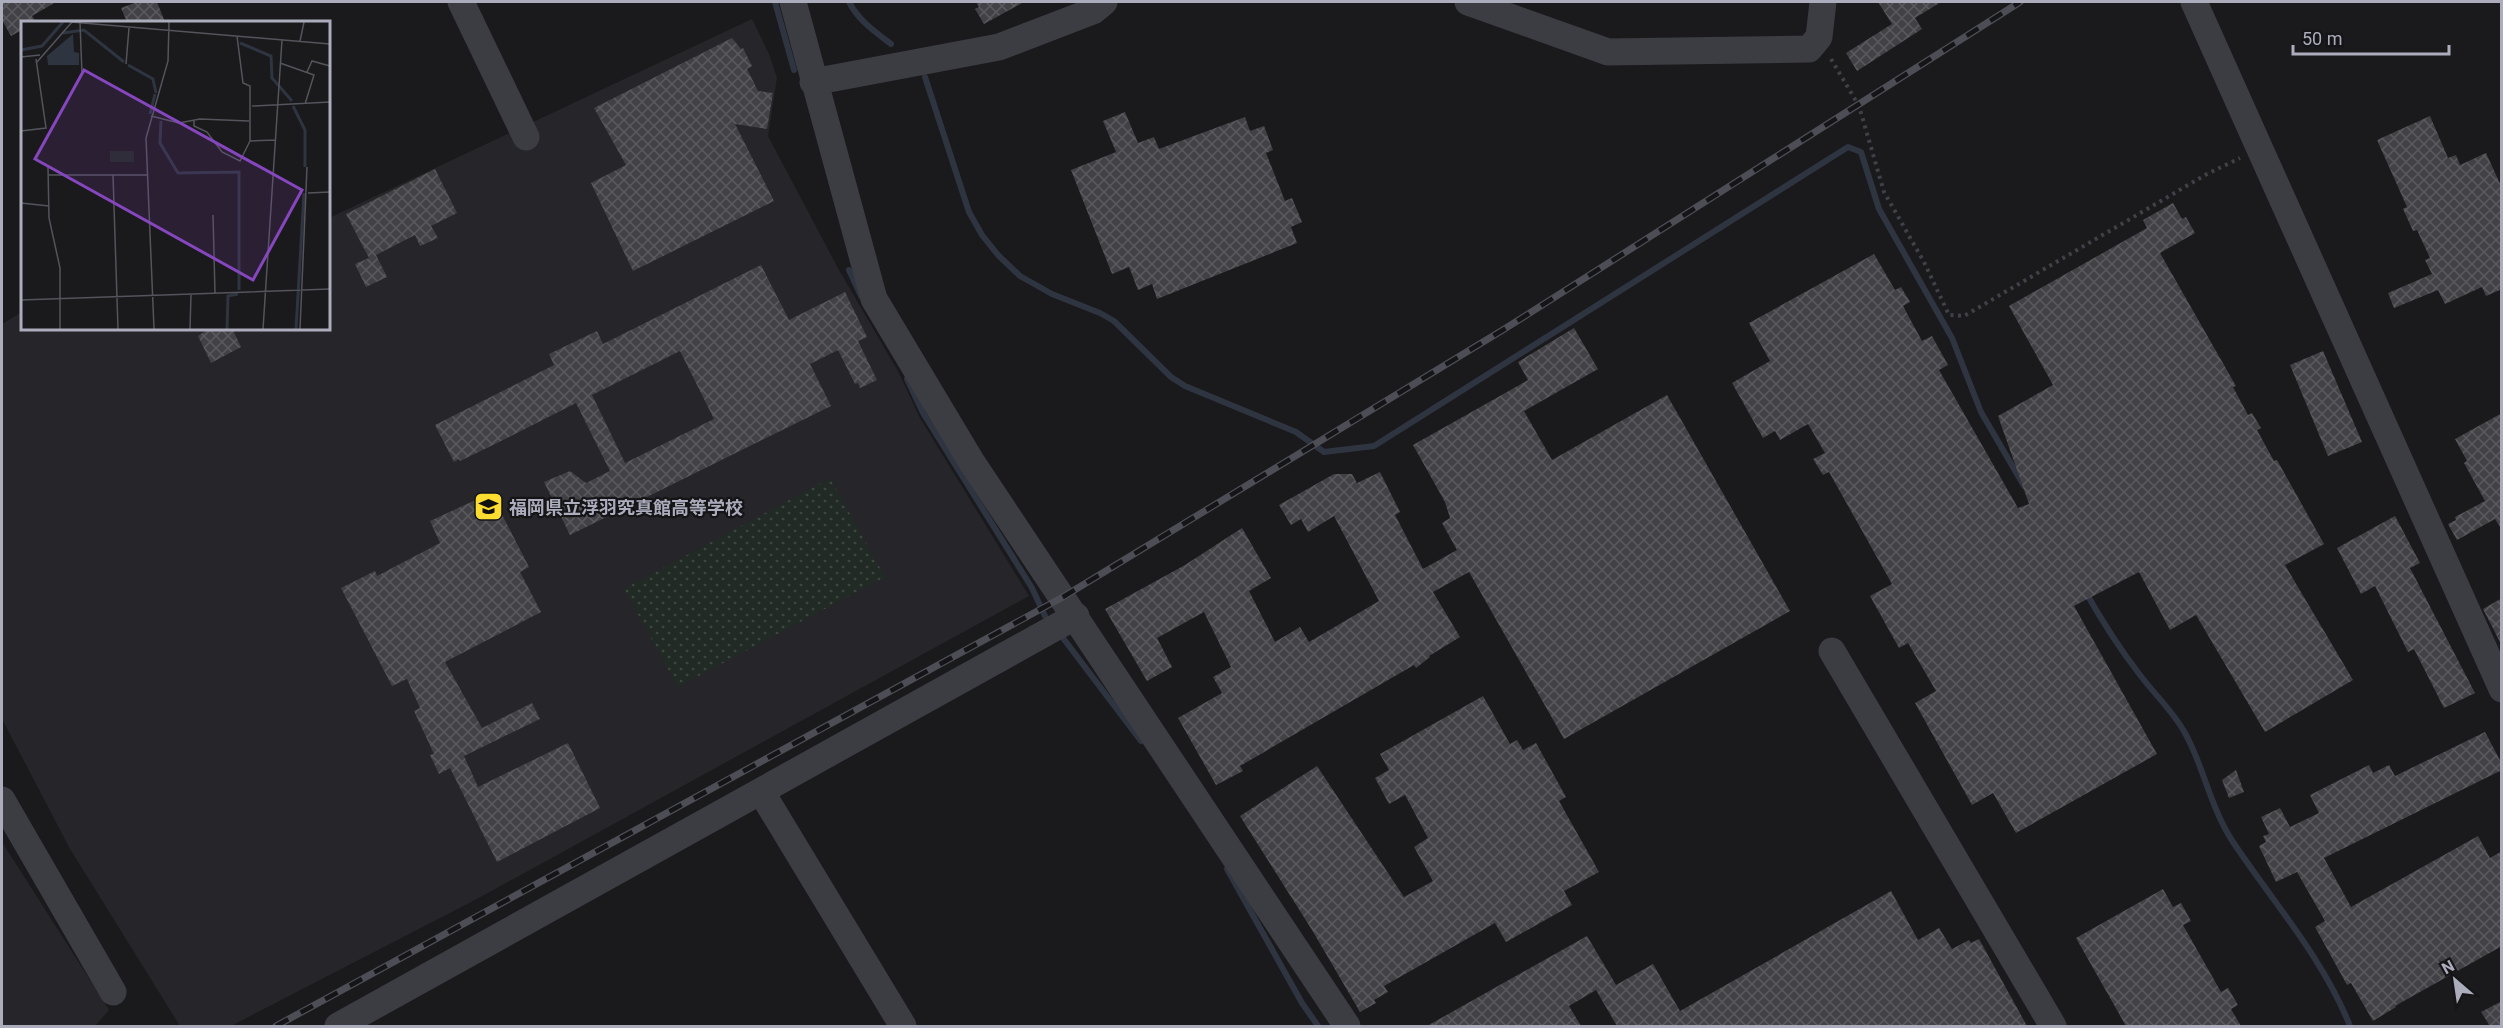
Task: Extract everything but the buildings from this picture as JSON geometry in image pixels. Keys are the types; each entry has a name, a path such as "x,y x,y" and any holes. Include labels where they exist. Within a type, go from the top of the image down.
{"street":[{"path":"461,2 526,137"},
{"path":"793,2 813,82 874,298 971,461 1347,1026"},
{"path":"813,82 999,47 1093,11 1104,2"},
{"path":"1468,2 1608,51 1809,49 1819,37 1823,2"},
{"path":"2194,2 2502,688"},
{"path":"338,1026 762,793 1076,616"},
{"path":"1832,651 2053,1026"},
{"path":"762,793 903,1026"},
{"path":"2,800 113,992"}],"path":[{"path":"1819,37 1859,106 1884,192 1924,262 1950,315 1964,316 2207,174 2260,148"}],"shaded area":[{"name":"福岡県立浮羽究真館高等学校","path":"752,19 769,54 777,78 768,136 839,270 899,373 920,418 1029,596 475,900 231,1026 180,1026 70,849 2,719 2,324 21,313 21,330 330,330 330,218"},
{"path":"830,478 885,577 678,687 624,589"},
{"path":"2,842 109,1010 95,1026 2,1026"}],"waterway":[{"path":"775,2 794,70"},
{"path":"849,2 862,20 891,44"},
{"path":"925,77 969,212 982,235 998,255 1020,276 1052,294 1114,321 1171,377 1185,386 1296,432 1324,452 1374,446 1848,147 1861,152 1879,209 1952,338 1981,412 2024,486"},
{"path":"849,270 861,296"},
{"path":"907,379 923,413 1032,588 1045,616"},
{"path":"2085,591 2125,655 2180,725 2192,746 2225,829 2312,954 2339,1001 2350,1026"},
{"path":"1063,638 1141,741"},
{"path":"1227,869 1302,1003 1318,1026"}],"railway":[{"path":"276,1026 1063,597 1506,328 2020,2"}],"place":[{"name":"福岡県立浮羽究真館高等学校","path":"488,507"}]}
